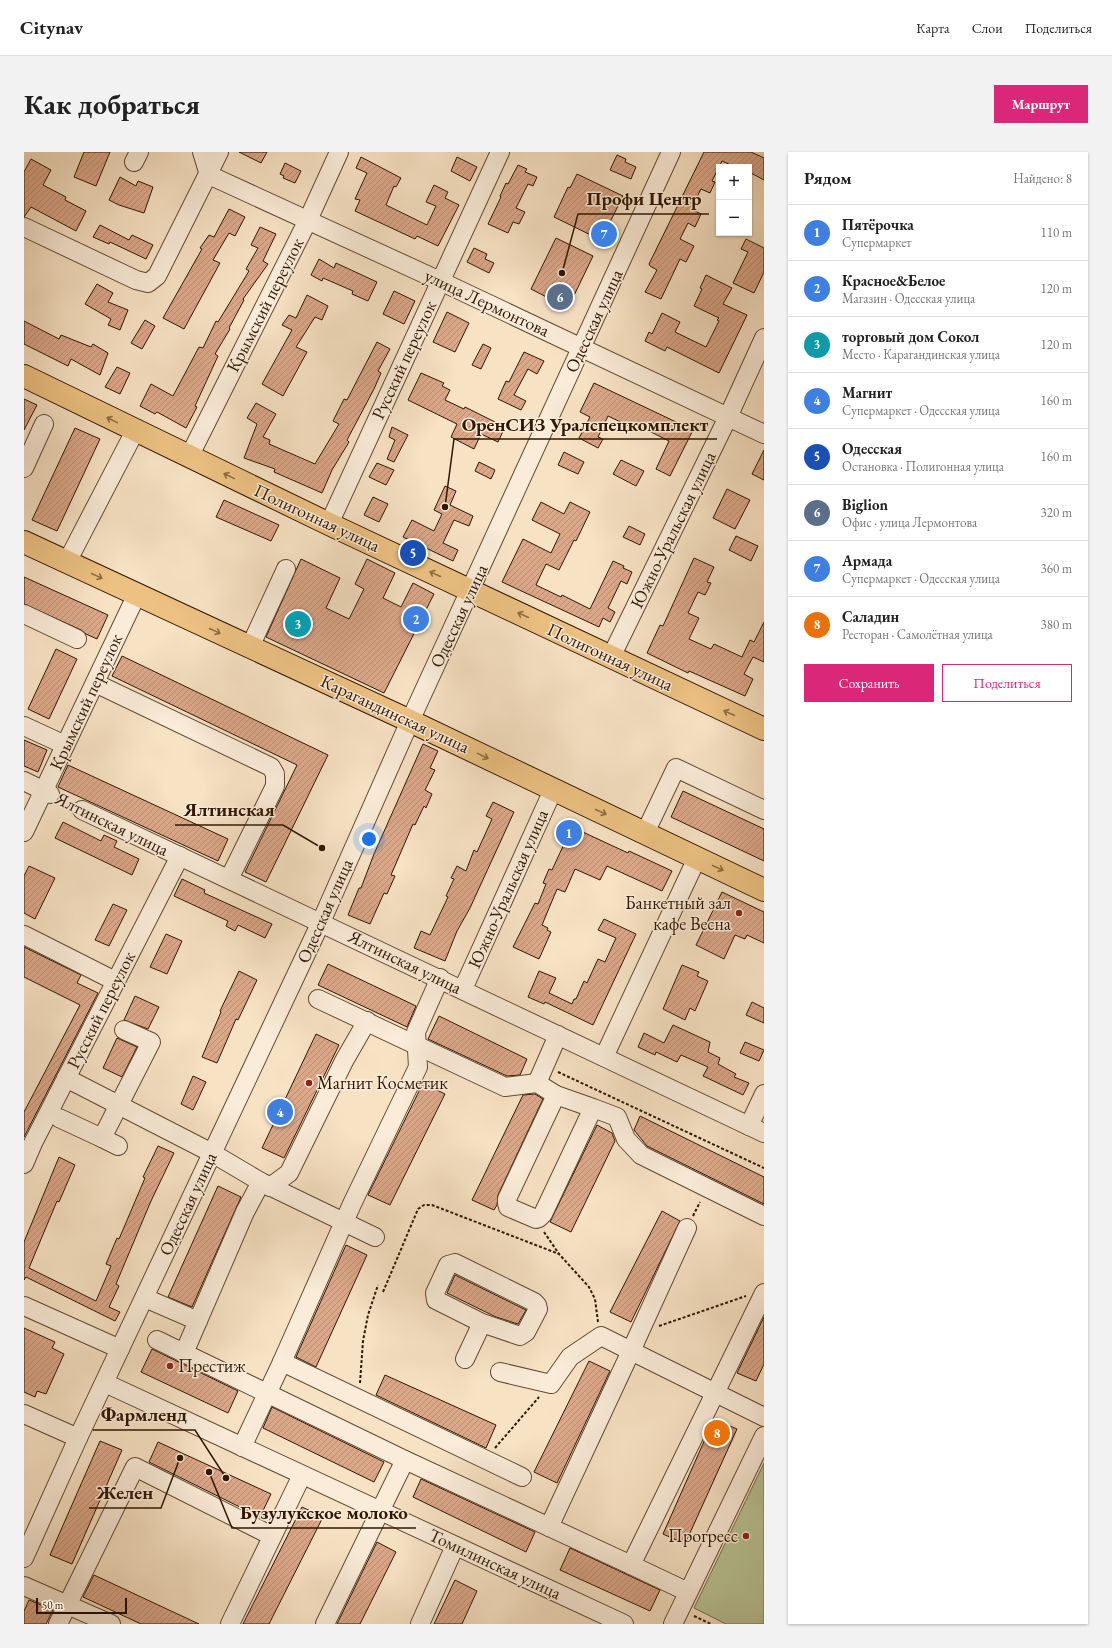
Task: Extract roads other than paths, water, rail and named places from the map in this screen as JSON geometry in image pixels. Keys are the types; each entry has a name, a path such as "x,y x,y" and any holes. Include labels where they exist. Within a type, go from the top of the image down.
{"main road":[{"name":"Полигонная улица","path":"24,376 329,524 764,728"},
{"name":"Карагандинская улица","path":"24,542 410,721 764,890"}],"street":[{"path":"202,152 209,175"},
{"path":"24,228 136,280 148,283 157,276 209,175 219,152"},
{"name":"Крымский переулок","path":"189,457 308,220 339,152"},
{"name":"Русский переулок","path":"329,524 500,152"},
{"name":"Одесская улица","path":"24,1558 78,1438 321,922 410,721 671,152"},
{"name":"улица Лермонтова","path":"209,175 440,280 764,434"},
{"name":"Южно-Уральская улица","path":"611,657 728,418 764,338"},
{"path":"24,468 30,438 44,424"},
{"path":"67,562 135,431"},
{"path":"250,647 286,569"},
{"name":"Крымский переулок","path":"24,832 47,792 65,745 137,594"},
{"path":"24,614 77,639"},
{"path":"95,683 271,767 275,774 274,786 229,879"},
{"path":"24,726 65,745"},
{"path":"645,833 676,768 764,810"},
{"name":"Ялтинская улица","path":"24,782 47,792"},
{"name":"Южно-Уральская улица","path":"463,989 553,790"},
{"name":"Ялтинская улица","path":"82,810 757,1129"},
{"name":"Русский переулок","path":"24,1164 66,1078 180,856"},
{"path":"604,1056 697,858"},
{"path":"24,934 116,981"},
{"path":"242,1447 344,1223 418,1067 416,1032 440,978"},
{"path":"318,999 505,1087 537,1083 556,1095 617,1117 626,1139 641,1155 764,1216"},
{"path":"184,1353 245,1212 265,1184 289,1173 344,1061 366,1021"},
{"path":"59,1118 110,1142 119,1106 151,1042 124,1030"},
{"path":"537,1083 558,1035"},
{"path":"66,1078 212,1153 265,1184 375,1237"},
{"path":"757,1129 764,1094"},
{"path":"556,1095 507,1203 508,1207 536,1219 543,1214 593,1108"},
{"path":"549,1527 687,1228"},
{"path":"451,1263 455,1263 534,1302 537,1305 538,1309 526,1332 520,1336 482,1323 436,1300 435,1293 448,1265 451,1263"},
{"path":"632,1565 716,1393 757,1294"},
{"path":"145,1298 198,1321"},
{"path":"24,1306 120,1349"},
{"path":"465,1359 482,1323"},
{"path":"500,1372 551,1384 570,1357 601,1336 764,1417"},
{"path":"157,1340 405,1460 688,1592"},
{"path":"282,1362 522,1477"},
{"name":"Томилинская улица","path":"105,1383 624,1624"},
{"path":"24,1414 78,1438"},
{"path":"676,1617 764,1436"},
{"path":"325,1624 405,1460"},
{"path":"58,1624 135,1467 272,1536"},
{"path":"230,1624 302,1475"},
{"path":"420,1624 456,1546"},
{"path":"24,1586 111,1624"}],"place":[{"name":"Армада","path":"604,234"},
{"name":"Профи Центр","path":"562,273"},
{"name":"Biglion","path":"560,297"},
{"name":"ОренСИЗ Уралспецкомплект","path":"445,507"},
{"name":"Одесская","path":"413,553"},
{"name":"Красное&Белое","path":"416,619"},
{"name":"торговый дом Сокол","path":"298,624"},
{"name":"Пятёрочка","path":"569,833"},
{"name":"Ялтинская","path":"322,848"},
{"name":"Банкетный зал кафе Весна","path":"739,913"},
{"name":"Магнит Косметик","path":"309,1083"},
{"name":"Магнит","path":"280,1112"},
{"name":"Престиж","path":"170,1366"},
{"name":"Саладин","path":"717,1433"},
{"name":"Желен","path":"180,1458"},
{"name":"Бузулукское молоко","path":"209,1472"},
{"name":"Фармленд","path":"226,1478"},
{"name":"Прогресс","path":"746,1536"}]}
